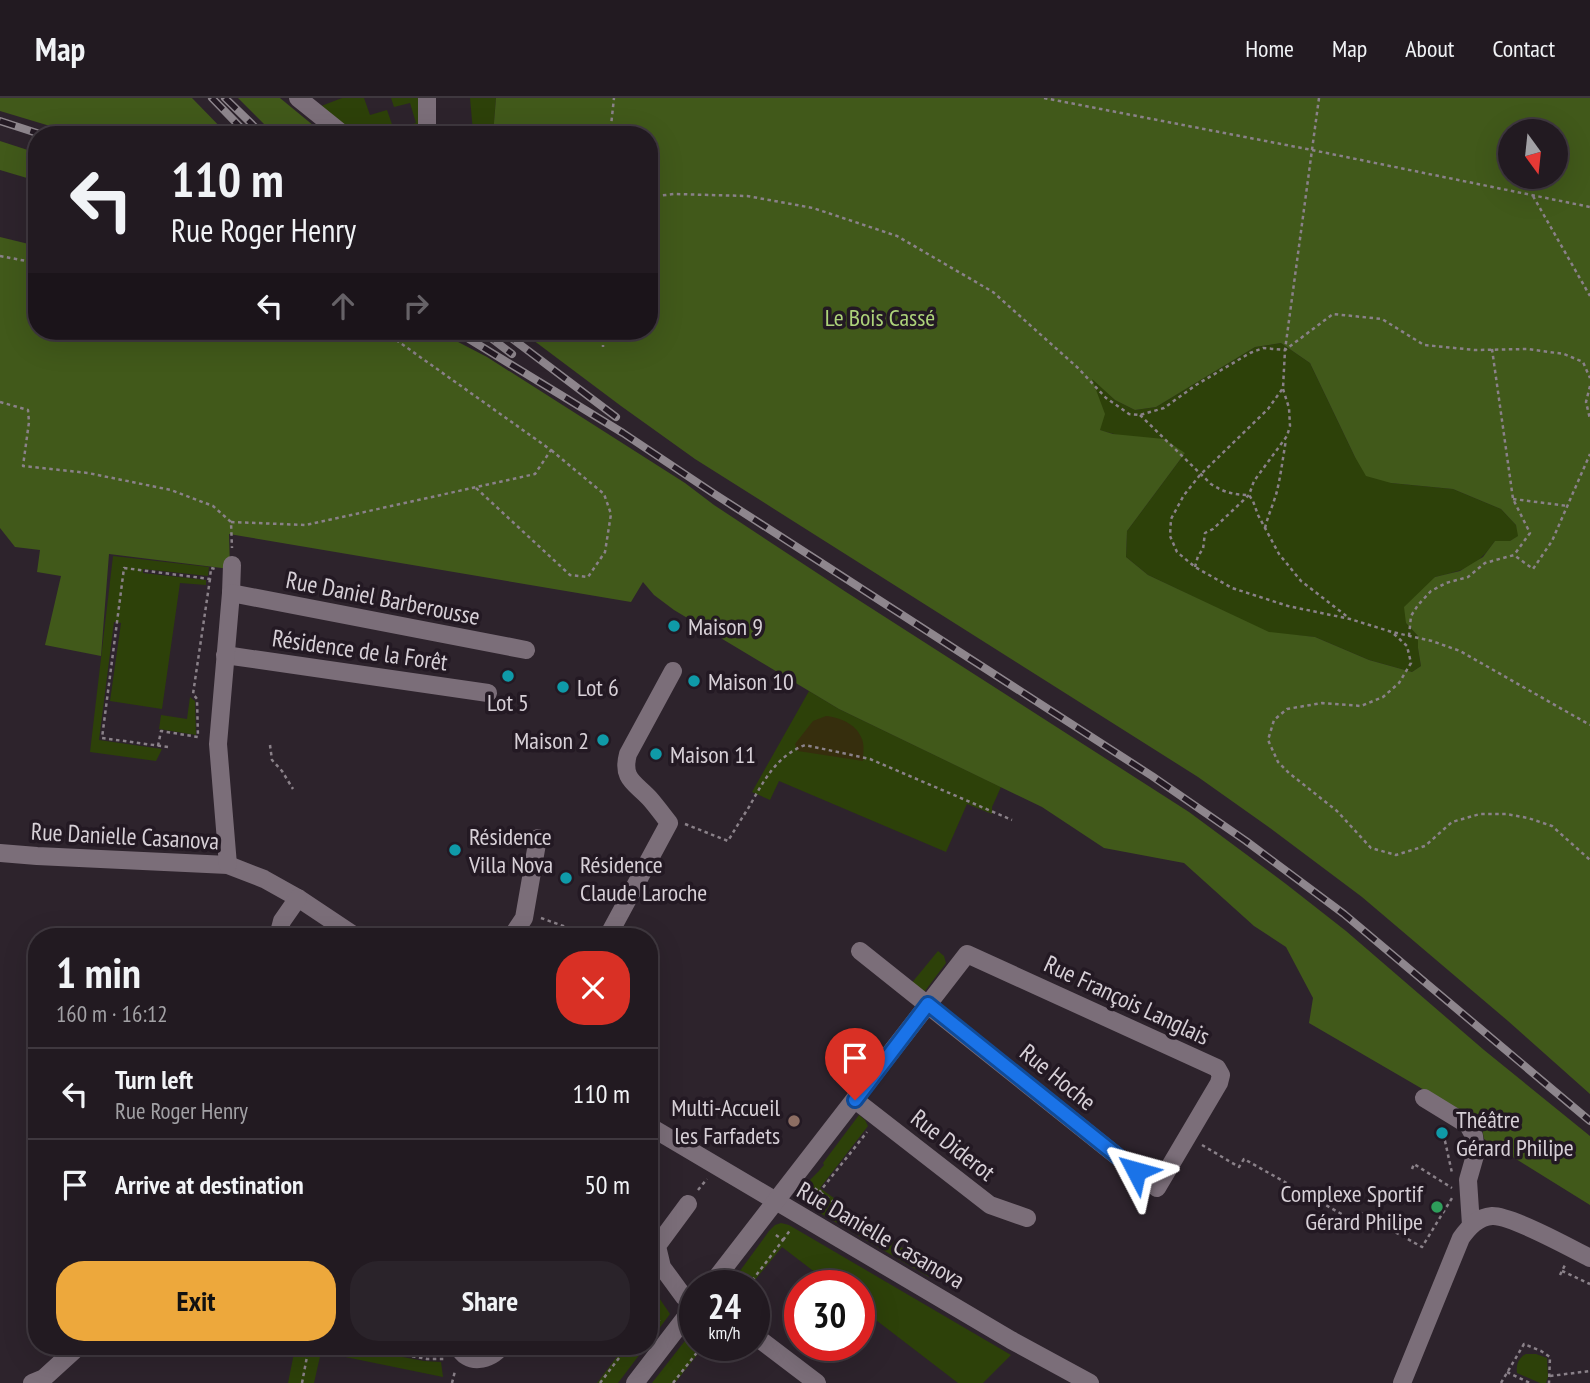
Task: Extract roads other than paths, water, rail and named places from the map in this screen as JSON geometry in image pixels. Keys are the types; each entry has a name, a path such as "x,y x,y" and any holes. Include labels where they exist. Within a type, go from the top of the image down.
{"street":[{"path":"298,98 333,126"},
{"path":"427,98 427,126"},
{"path":"228,865 218,744 232,568"},
{"name":"Rue Daniel Barberousse","path":"231,593 526,650"},
{"name":"Résidence de la Forêt","path":"225,655 488,693"},
{"path":"612,928 669,823 629,779 625,766 628,754 673,671"},
{"path":"517,928 524,918 538,838"},
{"name":"Rue Danielle Casanova","path":"0,853 228,865 264,879 343,928"},
{"path":"280,928 283,918 298,898"},
{"name":"Rue Hoche","path":"860,951 1157,1188"},
{"name":"Rue François Langlais","path":"928,1004 967,954 1217,1068 1221,1075 1219,1083 1157,1188"},
{"path":"723,1270 795,1174 860,1104 928,1004"},
{"path":"1424,1098 1468,1125 1474,1136 1476,1152 1468,1180 1471,1225"},
{"name":"Rue Diderot","path":"860,1104 990,1205 1027,1219"},
{"name":"Rue Danielle Casanova","path":"658,1132 1011,1340 1090,1383"},
{"path":"658,1245 688,1204"},
{"path":"1402,1383 1461,1238 1471,1225 1481,1219 1500,1217 1590,1258"},
{"path":"658,1250 662,1267 679,1290"},
{"path":"658,1353 679,1326"},
{"path":"770,1347 817,1383"},
{"path":"32,1383 44,1378 69,1355"},
{"path":"464,1355 467,1358 481,1360 492,1355"},
{"path":"635,1383 657,1355"}],"railway":[{"path":"212,98 239,126"},
{"path":"225,98 254,126"},
{"path":"0,121 28,130"},
{"path":"471,340 623,433 1152,776 1246,841 1344,914 1590,1121"},
{"path":"494,340 512,354"},
{"path":"514,340 616,417"}],"place":[{"name":"Maison 9","path":"674,626"},
{"name":"Lot 5","path":"508,676"},
{"name":"Maison 10","path":"694,681"},
{"name":"Lot 6","path":"563,687"},
{"name":"Maison 2","path":"603,740"},
{"name":"Maison 11","path":"656,754"},
{"name":"Résidence Villa Nova","path":"455,850"},
{"name":"Résidence Claude Laroche","path":"566,878"},
{"name":"Multi-Accueil les Farfadets","path":"794,1121"},
{"name":"Théâtre Gérard Philipe","path":"1442,1133"},
{"name":"Complexe Sportif Gérard Philipe","path":"1437,1207"}],"park label":[{"name":"Le Bois Cassé","path":"880,317"}]}
